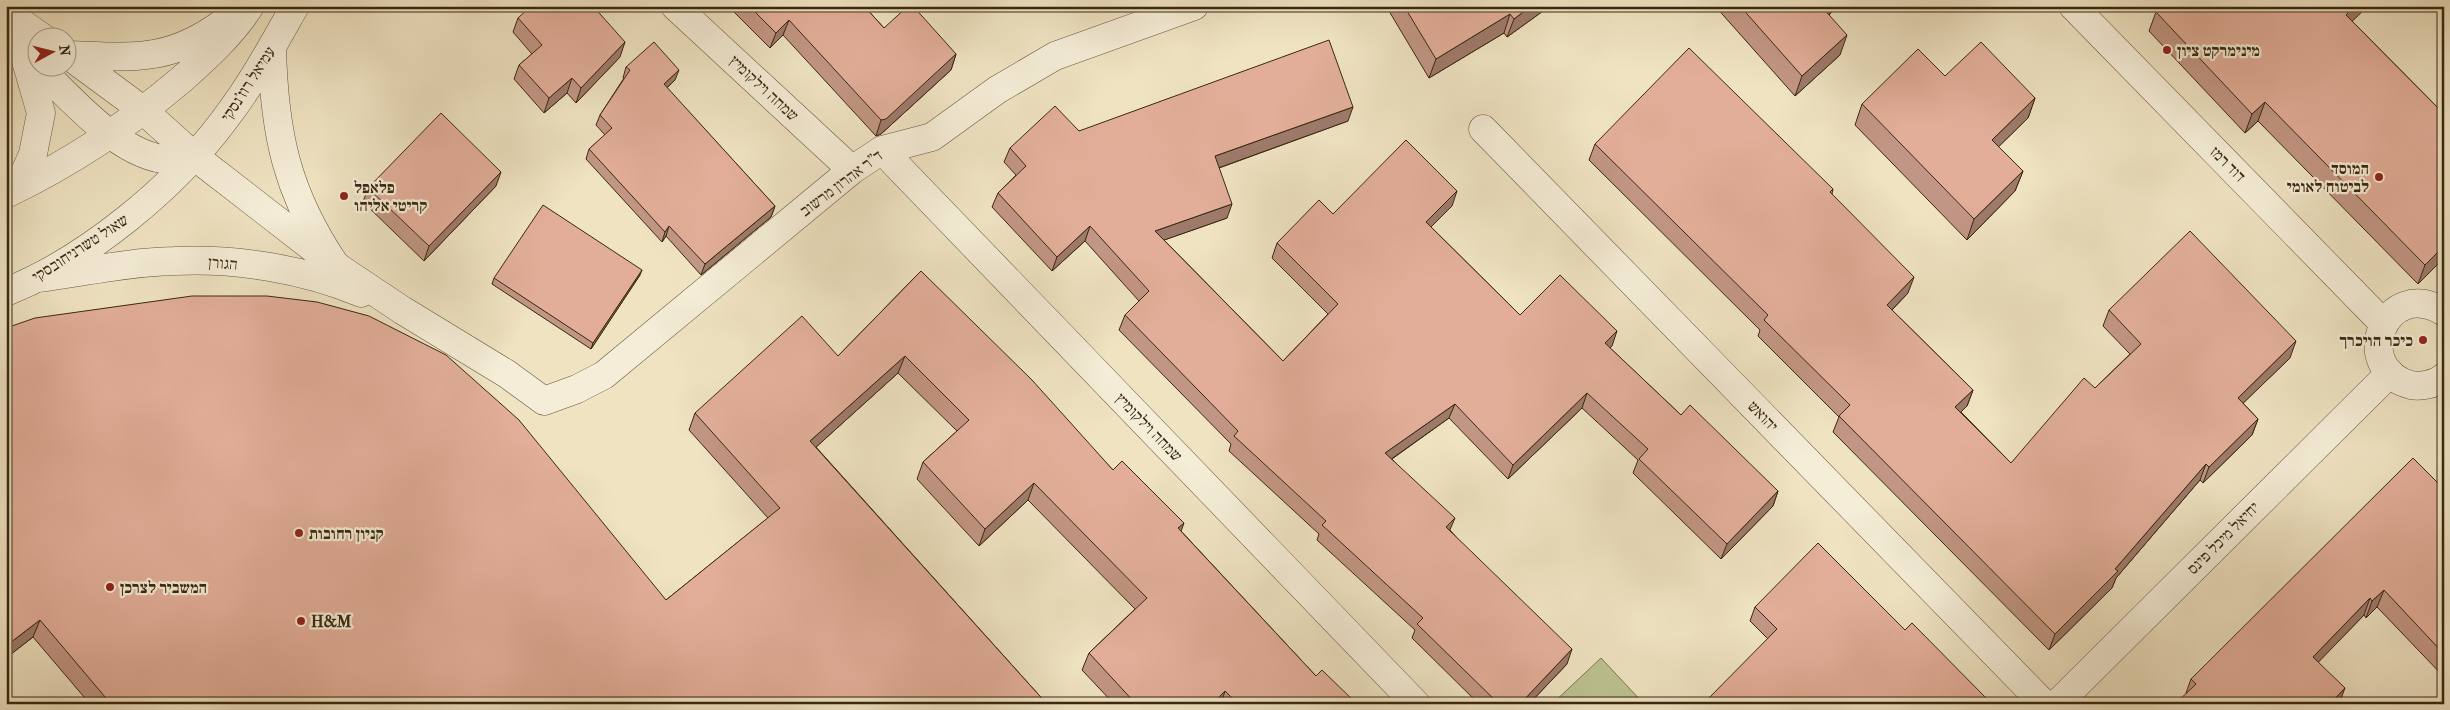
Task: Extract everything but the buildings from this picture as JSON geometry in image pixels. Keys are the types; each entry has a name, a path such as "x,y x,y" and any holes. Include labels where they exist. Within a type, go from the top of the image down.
{"street":[{"path":"78,55 138,56 181,48 203,38 242,6"},
{"path":"12,191 60,167 144,112 202,61 229,34 250,6"},
{"name":"עמיאל רוז'נסקי","path":"194,156 224,120 272,47 295,6"},
{"name":"שמחה וילקומיץ","path":"676,6 852,170"},
{"name":"ד\"ר אהרון מרשוב","path":"544,401 578,389 604,375 852,170 882,150 932,137 998,90 1055,56 1194,6"},
{"name":"דוד רמז","path":"2080,9 2383,323"},
{"path":"6,12 28,49"},
{"path":"272,47 273,84 277,117 288,169 302,211 314,234 336,266"},
{"name":"הגורן","path":"78,62 144,112 194,156 336,266 402,310 476,355 544,401"},
{"path":"12,191 33,154 41,113 35,78"},
{"path":"55,78 110,134 136,150 152,157 172,160 194,156"},
{"name":"יהואש","path":"1482,129 2044,704"},
{"name":"שמחה וילקומיץ","path":"882,150 1416,704"},
{"name":"שאול טשרניחובסקי","path":"6,292 38,278 112,231 194,156"},
{"name":"הגורן","path":"38,278 141,264 198,260 295,273 348,287 402,310"},
{"path":"2443,379 2414,386 2400,382 2382,362 2378,349 2378,335 2383,323 2393,312 2405,305 2419,303 2433,306 2444,312"},
{"name":"יחיאל מיכל פינס","path":"2057,704 2390,373"}],"green space":[{"path":"1601,658 1644,704 1552,704"}],"place":[{"name":"מינימרקט ציון","path":"2167,50"},
{"name":"המוסד לביטוח לאומי","path":"2379,177"},
{"name":"פלאפל קריטי אליהו","path":"344,196"},
{"name":"כיכר הויכרך","path":"2423,340"},
{"name":"קניון רחובות","path":"299,533"},
{"name":"המשביר לצרכן","path":"110,587"},
{"name":"H&M","path":"301,621"}]}
